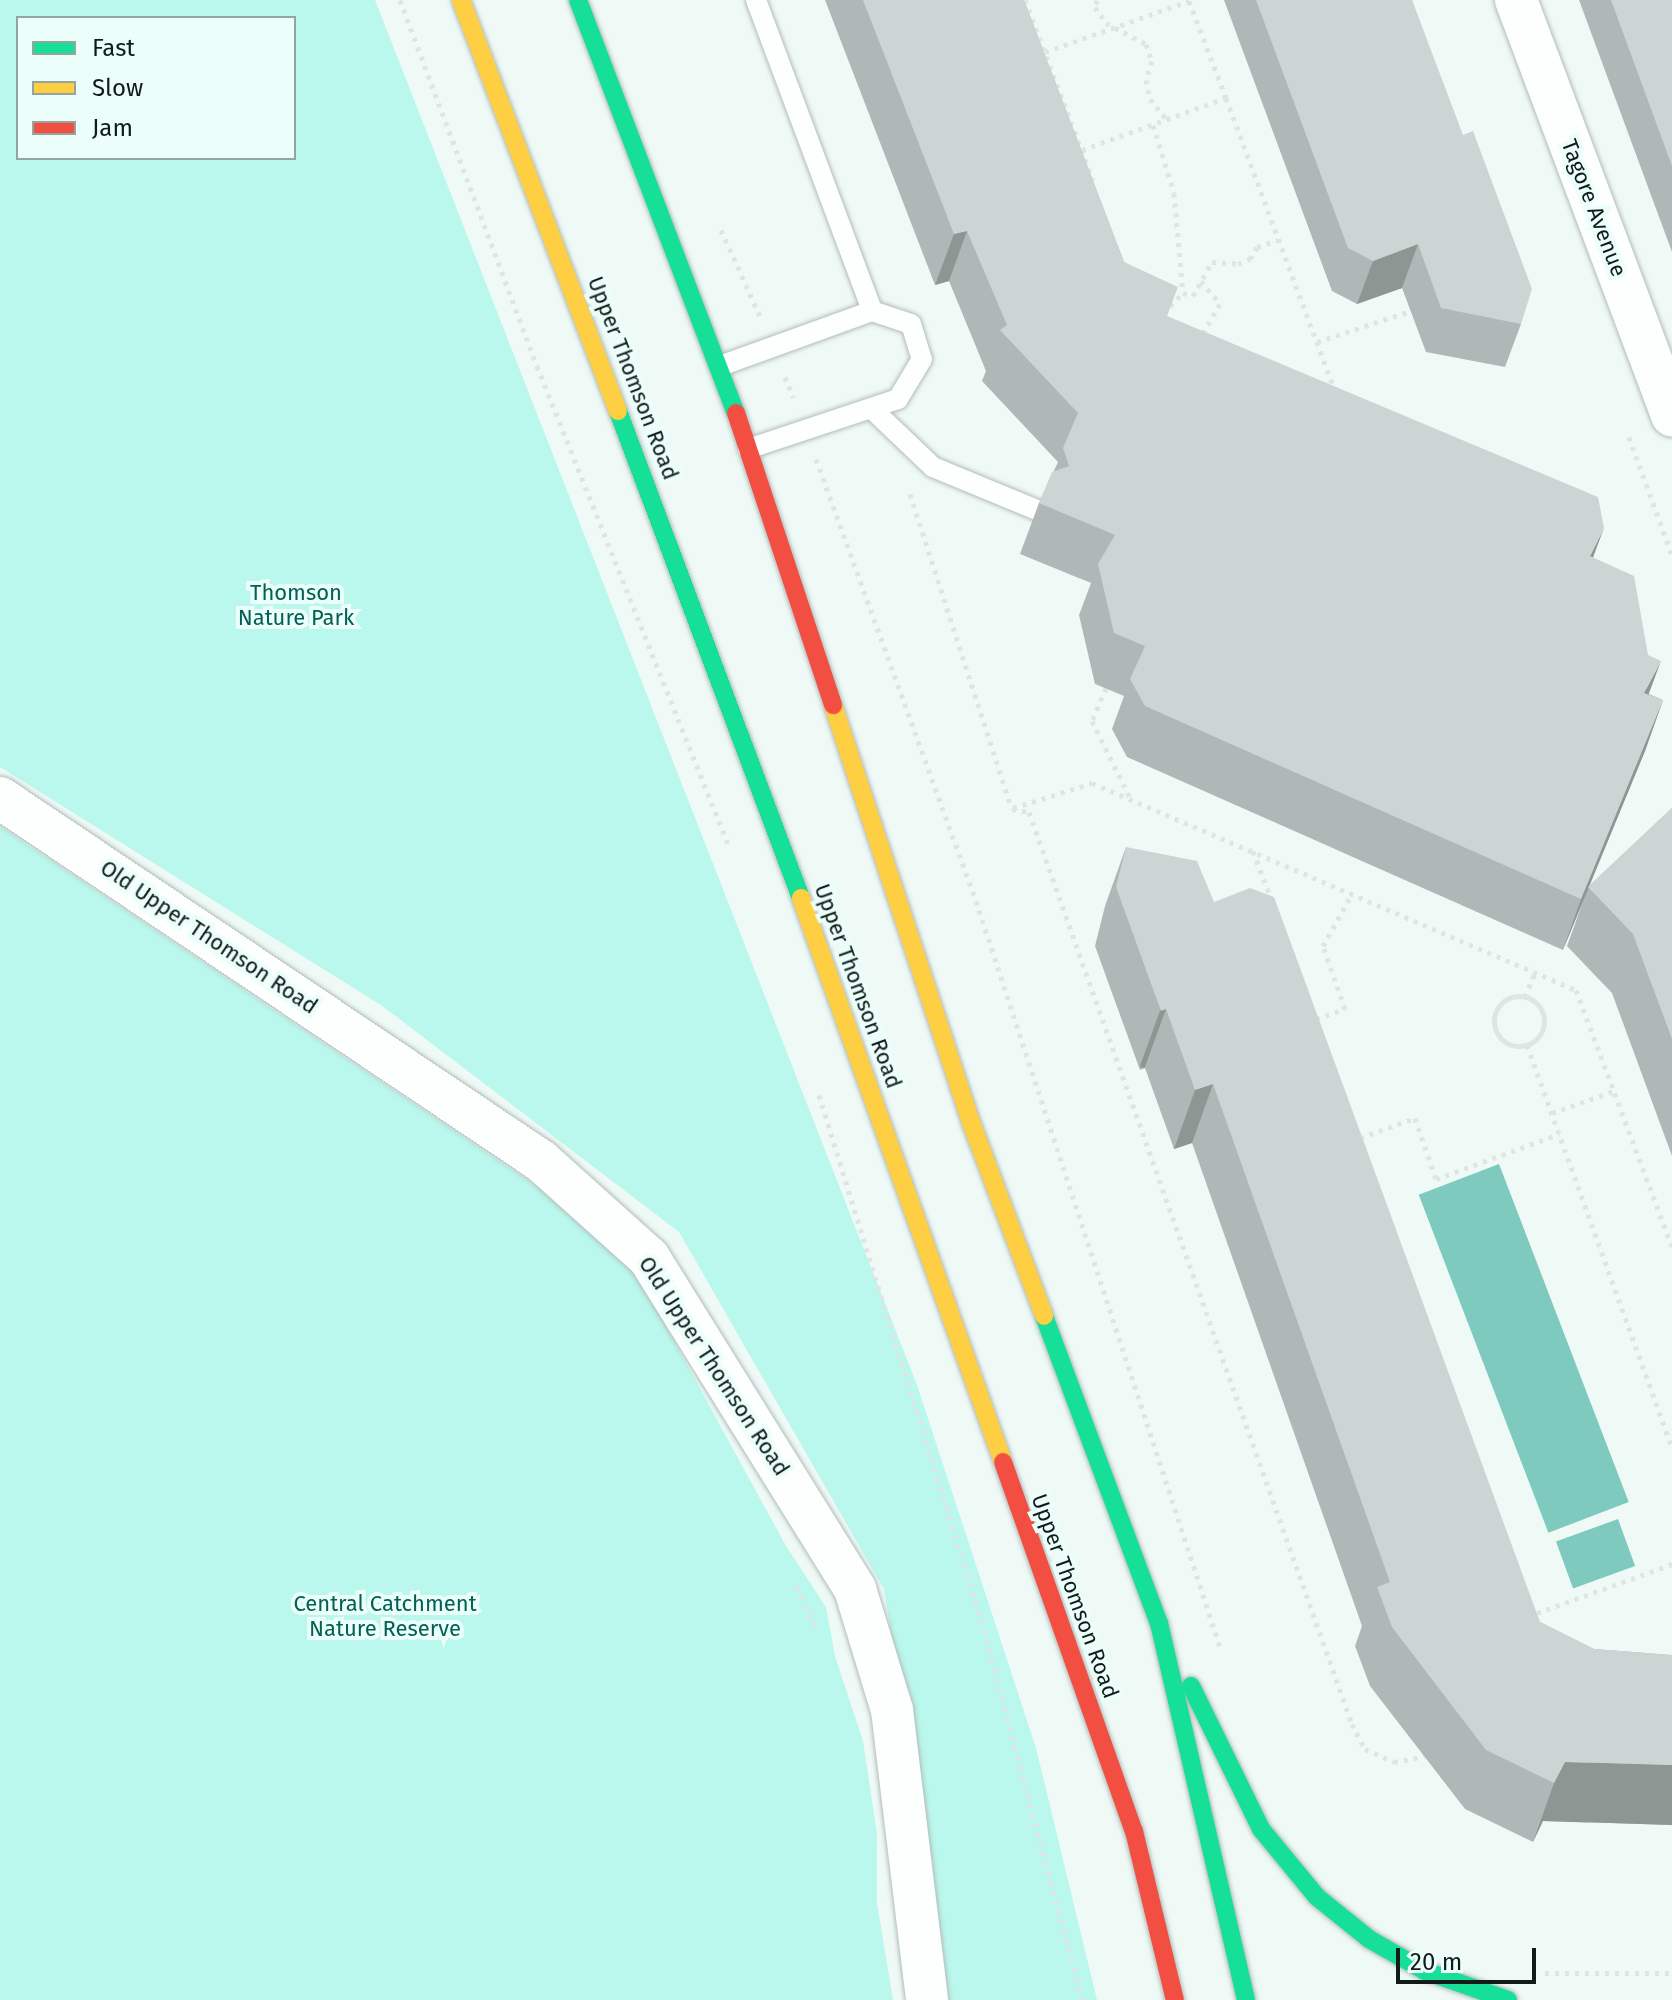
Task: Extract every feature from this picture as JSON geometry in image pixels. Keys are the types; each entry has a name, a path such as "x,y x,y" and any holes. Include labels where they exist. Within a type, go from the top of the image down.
{"main road":[{"name":"Upper Thomson Road","path":"461,0 759,782 1087,1699 1134,1831 1175,2000"},
{"path":"578,0 720,366 972,1125 1159,1623 1261,1829 1317,1897 1369,1939 1425,1971 1508,2000"},
{"path":"1159,1623 1246,2000"}],"street":[{"name":"Tagore Avenue","path":"1516,0 1672,416"},
{"name":"Old Upper Thomson Road","path":"0,798 541,1161 649,1258 855,1589 892,1710 927,2000"}],"lane":[{"path":"756,0 872,311"},
{"path":"720,366 872,311 911,324 922,359 898,399 807,433 748,449"},
{"path":"872,409 933,467 1039,511"}],"path":[{"path":"400,0 537,366 732,854"},
{"path":"1025,0 1095,187"},
{"path":"1097,0 1095,7 1115,28 1146,44 1152,61 1146,80 1150,99 1167,120"},
{"path":"1045,52 1189,0 1338,401 1324,394"},
{"path":"1082,150 1226,98"},
{"path":"1153,125 1174,193 1183,293"},
{"path":"1074,162 1085,158"},
{"path":"1183,293 1193,296 1212,262 1238,264 1250,259 1257,247 1278,240"},
{"path":"1201,281 1220,304 1209,330 1198,338 1212,345"},
{"path":"1160,305 1170,306 1183,293"},
{"path":"1317,342 1410,311"},
{"path":"807,433 979,910 1222,1652"},
{"path":"910,445 908,489 1012,809"},
{"path":"1106,688 1092,721 1131,799"},
{"path":"1012,809 1092,783 1576,990 1672,1247"},
{"path":"1012,809 1029,812 1352,1724 1365,1749 1380,1756 1394,1762 1424,1756"},
{"path":"1253,851 1276,914"},
{"path":"1316,1019 1345,1009 1323,946 1352,894"},
{"path":"1258,904 1271,900"},
{"path":"1525,997 1535,972"},
{"path":"1525,997 1539,1005 1544,1020 1540,1035 1527,1045 1503,1041 1494,1026 1502,1003 1525,997"},
{"path":"1310,1004 1321,1034"},
{"path":"1527,1045 1672,1448"},
{"path":"817,1091 981,1620 1082,2000"},
{"path":"1552,1113 1614,1091"},
{"path":"1360,1138 1415,1118 1436,1179 1559,1134"},
{"path":"1354,1123 1365,1153"},
{"path":"1537,1613 1672,1564"},
{"path":"791,1576 819,1633"},
{"path":"1531,1598 1542,1627"},
{"path":"1542,1973 1672,1973"}],"green space":[{"name":"Thomson Nature Park","path":"0,0 375,0 917,1385 1036,1748 1097,2000 949,2000 884,1589 679,1232 381,1005 0,767"},
{"name":"Central Catchment Nature Reserve","path":"0,826 620,1242 786,1546 826,1607 835,1656 863,1741 877,1834 877,1903 893,2000 0,2000"}],"shaded area":[{"path":"1499,1164 1629,1502 1548,1533 1419,1195"},
{"path":"1618,1519 1635,1566 1573,1589 1556,1542"}],"building":[{"path":"863,0 1024,0 1124,262 1178,287 1167,316 1598,497 1604,528 1590,556 1634,576 1648,655 1661,661 1644,693 1663,700 1581,899 1145,706 1130,679 1145,646 1114,633 1098,564 1115,535 1039,503 1052,472 1069,466 1063,448 1078,413 1000,330 1007,325 967,231 954,234"},
{"path":"1256,0 1412,0 1463,135 1473,131 1532,289 1521,324 1441,308 1418,244 1373,261 1348,248"},
{"path":"1611,0 1672,0 1672,166"},
{"path":"1672,808 1672,1039 1633,934 1588,887"},
{"path":"1126,847 1197,861 1214,902 1250,888 1274,897 1540,1622 1594,1649 1672,1655 1672,1765 1565,1762 1554,1783 1486,1750 1392,1627 1377,1587 1390,1582 1213,1084 1195,1090 1166,1009 1161,1011 1116,887"}],"traffic: fast":[{"path":"578,0 736,413"},
{"path":"618,411 801,898"},
{"path":"1044,1316 1159,1623 1246,2000"},
{"path":"1191,1686 1261,1829 1317,1897 1369,1939 1425,1971 1508,2000"}],"traffic: slow":[{"path":"461,0 618,411"},
{"path":"833,705 972,1125 1044,1316"},
{"path":"801,898 1003,1462"}],"traffic: jam":[{"path":"736,413 833,705"},
{"path":"1003,1462 1134,1831 1175,2000"}]}
